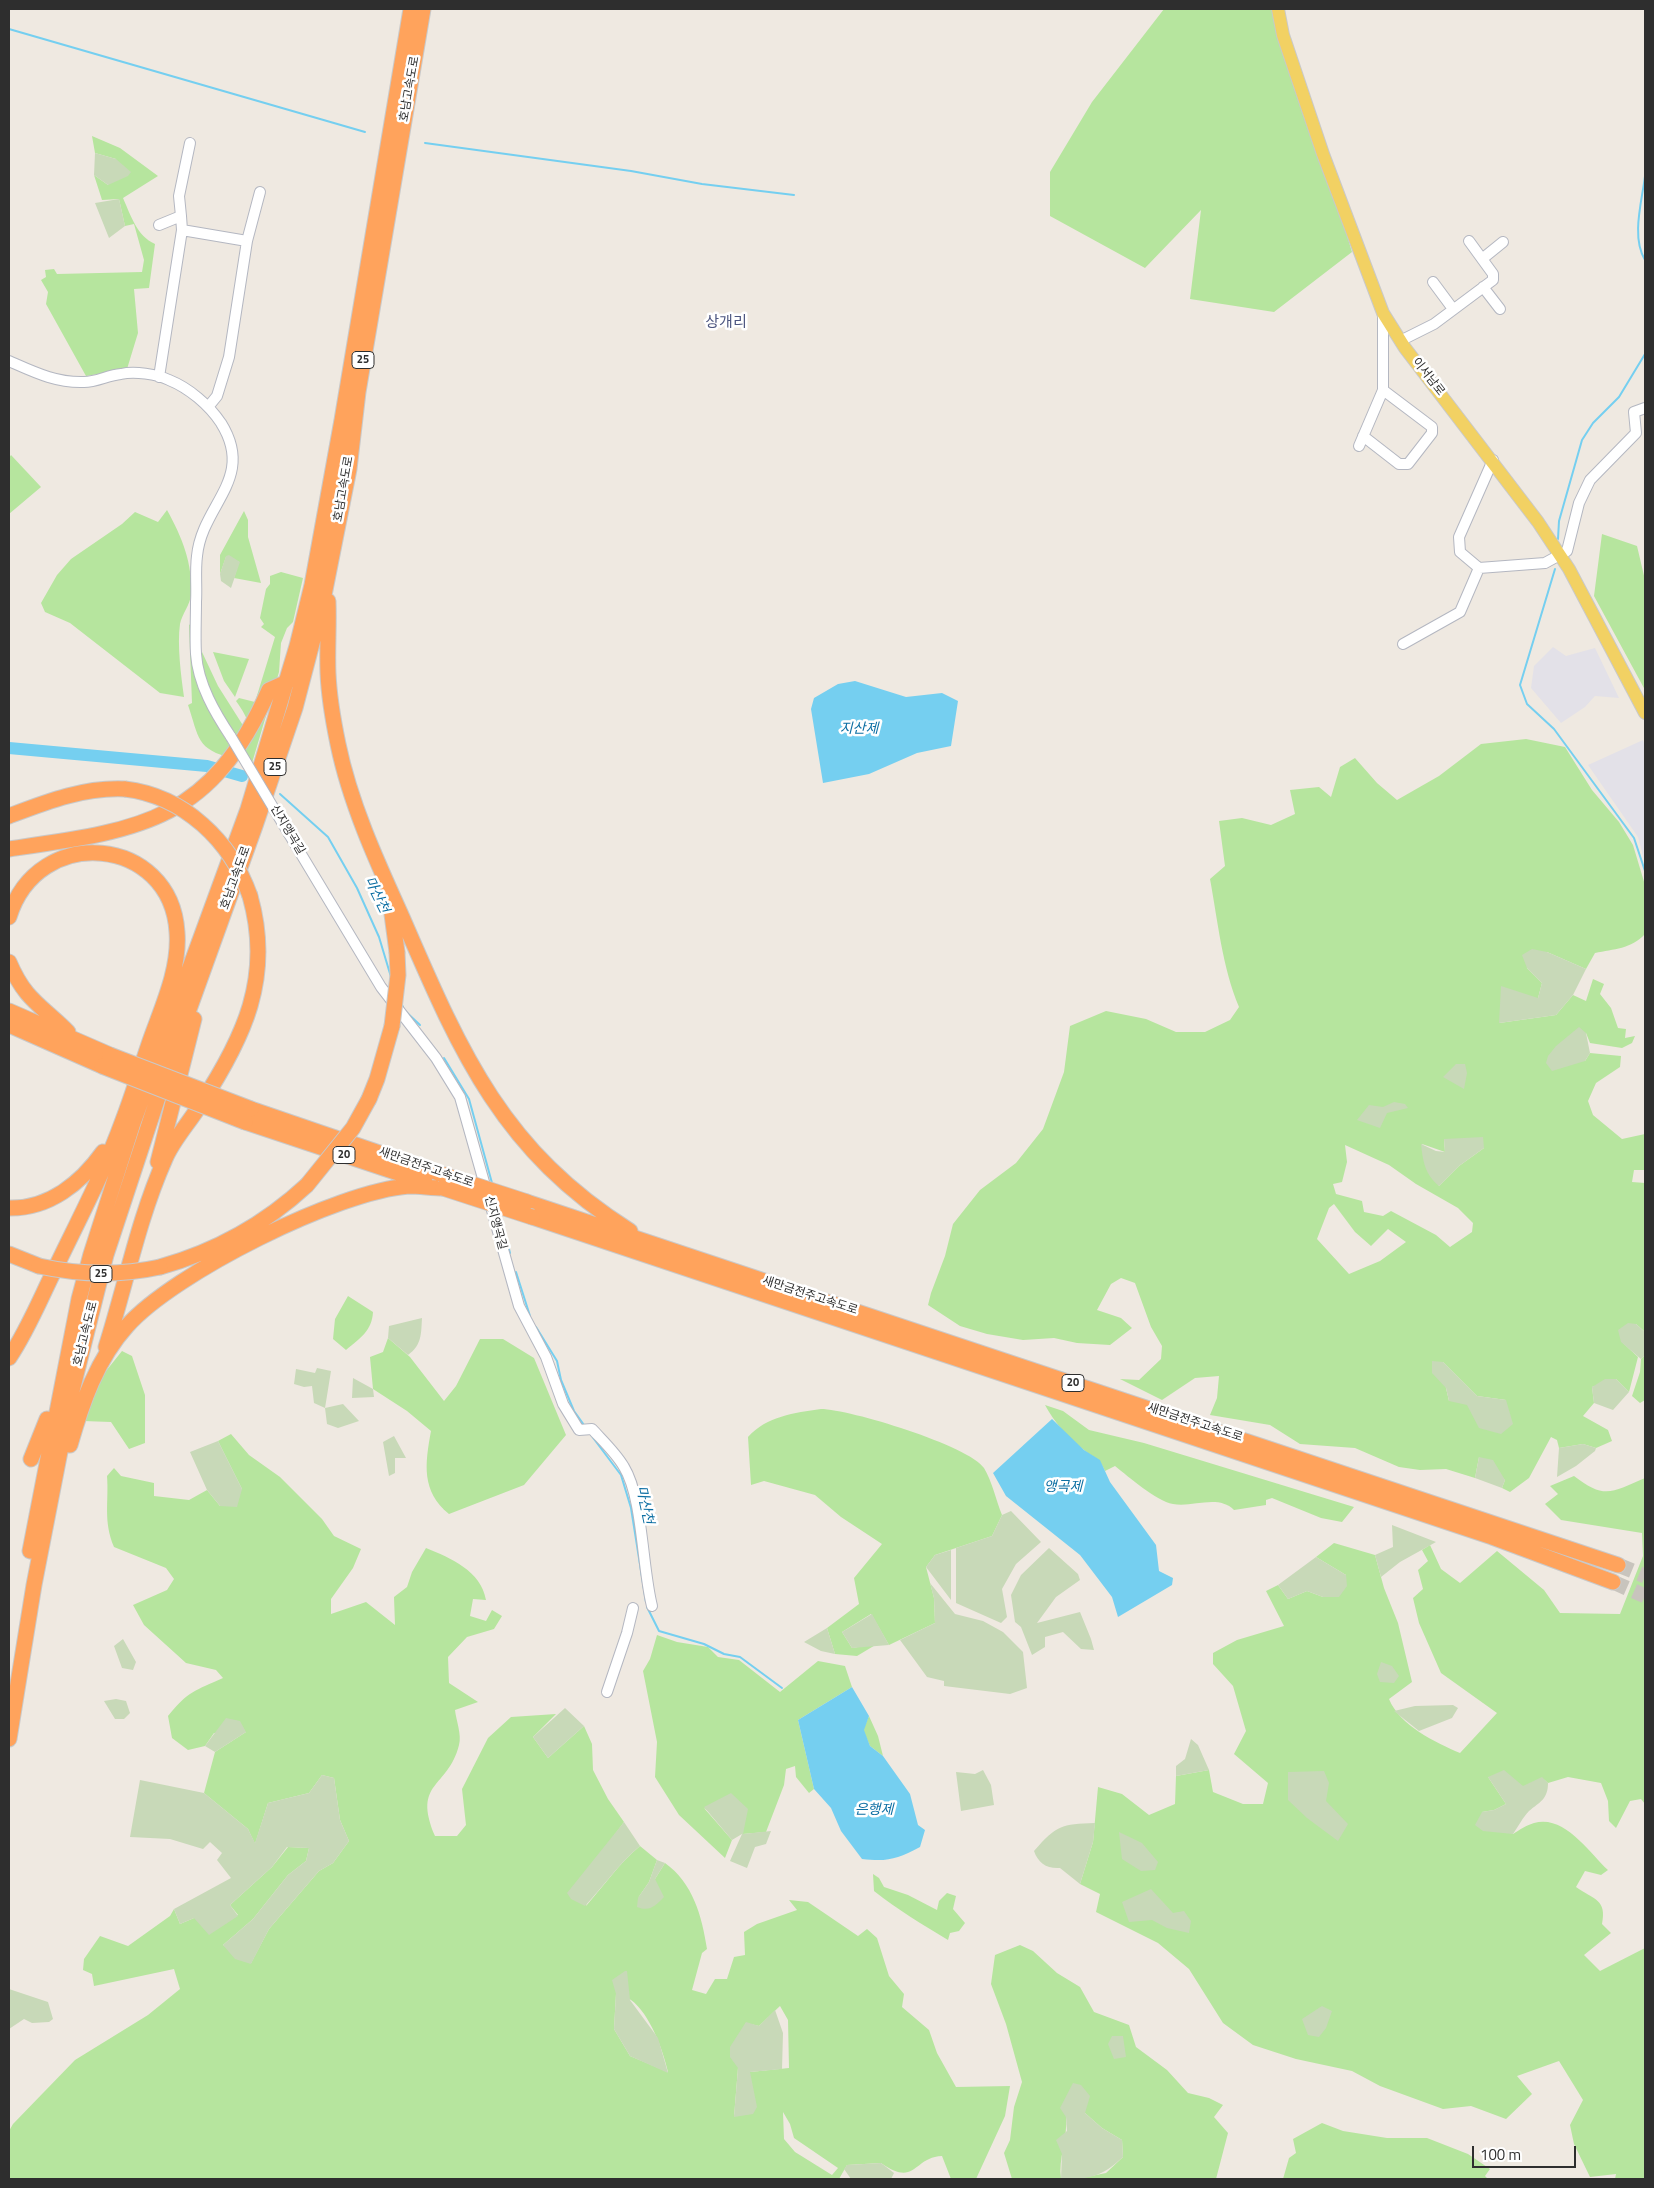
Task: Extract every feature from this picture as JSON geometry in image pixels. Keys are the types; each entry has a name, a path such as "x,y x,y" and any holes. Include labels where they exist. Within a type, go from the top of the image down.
{"highway":[{"name":"호남고속도로","path":"9,1675 42,1484 79,1300 133,1123 212,903 288,706 287,682 312,585 411,9"},
{"name":"호남고속도로","path":"9,1739 36,1575 82,1346 121,1206 255,826 288,706 327,583 349,469 361,374 423,9"},
{"path":"327,583 329,622 328,672 338,745 355,802 383,874 442,1010 463,1051 510,1125 533,1153 580,1197 650,1243"},
{"path":"9,849 106,834 161,816 205,786 227,764 238,737 269,690 287,682"},
{"path":"9,816 63,797 101,789 125,789 151,793 164,798 196,818 212,834 228,854 250,896 258,927 258,964 255,990 248,1018 218,1077 166,1156 148,1200"},
{"path":"9,917 13,904 25,883 42,867 54,860 85,853 102,852 118,856 150,875 164,892 169,902 177,932 171,982"},
{"path":"9,1254 39,1266 75,1273 105,1274 160,1267 213,1250 237,1238 285,1206 307,1185 353,1128 369,1099 377,1079 392,1026 398,975 397,952 393,912 383,874"},
{"path":"9,1358 84,1209 123,1121 171,982 212,903"},
{"path":"9,1739 32,1650 68,1453 86,1397 100,1365 148,1200 217,930"},
{"path":"9,962 17,982 35,1005 78,1042"},
{"name":"새만금전주고속도로","path":"9,1011 78,1042 106,1061"},
{"name":"새만금전주고속도로","path":"9,1025 43,1040 106,1061 248,1116 442,1181 532,1218 1483,1534 1613,1582"},
{"path":"9,1031 43,1040"},
{"path":"9,1208 41,1204 56,1197 73,1185 102,1153 123,1121"},
{"path":"100,1365 126,1327 148,1304 174,1286 227,1256 285,1227 358,1199 409,1186 442,1181"},
{"name":"새만금전주고속도로","path":"442,1181 527,1202 1618,1565"},
{"path":"31,1459 45,1430 66,1337 79,1300"}],"main road":[{"name":"이서남로","path":"1278,9 1283,34 1323,154 1383,313 1402,343 1493,460 1559,554 1645,713"}],"street":[{"path":"160,377 182,230 179,196 190,143"},
{"path":"208,407 217,396 229,357 247,241 260,192"},
{"path":"159,225 181,216"},
{"path":"182,230 247,241"},
{"path":"1384,348 1402,343 1434,324 1493,280 1493,274 1469,242"},
{"path":"1482,259 1503,242"},
{"path":"1433,282 1453,309"},
{"path":"1483,287 1500,309"},
{"path":"1359,446 1383,390 1383,313"},
{"name":"신지앵곡길","path":"9,361 52,380 86,382 122,373 160,377 180,385 208,407 228,435 234,463 230,478 201,538 197,555 196,657 208,695 217,716 238,737 289,834 381,987 436,1058 460,1097 519,1306 546,1357 563,1404 579,1430 592,1429 621,1462 632,1482 646,1584 652,1606"},
{"path":"1363,436 1399,464 1408,464 1432,433 1432,427 1383,390"},
{"path":"1493,460 1460,537 1460,552 1479,568 1545,563 1567,551 1579,504 1590,480 1636,433 1634,412 1645,408"},
{"path":"1403,644 1460,612 1479,568"},
{"path":"607,1692 627,1633 633,1608"}],"shaded area":[{"path":"1553,647 1566,656 1595,648 1619,698 1595,696 1585,707 1561,723 1531,688 1534,666"},
{"path":"1643,740 1645,746 1645,863 1638,837 1588,765"}],"green space":[{"path":"1164,9 1278,9 1352,252 1274,312 1190,299 1201,210 1145,268 1050,216 1050,172 1092,102"},
{"path":"92,136 120,148 158,176 123,198 139,231 155,244 149,288 134,289 138,333 127,369 86,376 46,304 48,292 41,280 46,277 45,270 54,269 57,274 142,272 144,260 134,224 125,226 119,199 102,200 94,175 108,185 116,159 95,153"},
{"path":"95,153 116,159 131,172 128,176 108,185 94,175"},
{"path":"119,199 125,226 109,238 95,203"},
{"path":"11,455 41,487 9,514 9,458"},
{"path":"167,510 182,541 190,572 191,595 181,620 179,632 184,697 160,693 70,623 45,612 41,603 57,575 71,559 122,524 135,512 158,522"},
{"path":"244,511 248,520 248,537 261,583 234,578 239,562 226,557 220,574 220,555"},
{"path":"1602,534 1637,546 1645,580 1645,690 1594,596"},
{"path":"229,555 240,562 231,588 221,581 220,574 226,556"},
{"path":"281,572 303,578 293,622 287,628 281,643 279,672 252,763 244,750 248,729 247,719 236,701 239,698 255,702 275,637 261,627 264,624 260,618 266,589 270,584 270,576"},
{"path":"192,623 199,688 207,707 235,755 233,758 221,755 205,746 197,734 188,705 192,703 189,625"},
{"path":"202,652 218,686 244,727 236,737 207,686 202,663"},
{"path":"213,652 249,659 235,697 224,681"},
{"path":"1526,739 1565,747 1592,790 1619,822 1633,845 1645,885 1645,934 1640,939 1628,946 1595,953 1586,969 1547,952 1527,968 1542,983 1538,998 1499,1023 1556,1015 1573,995 1586,1001 1593,979 1604,984 1600,994 1611,1008 1618,1028 1626,1029 1625,1038 1635,1036 1632,1043 1622,1048 1590,1043 1586,1033 1585,1061 1590,1053 1621,1056 1620,1067 1596,1083 1588,1101 1593,1115 1622,1139 1645,1134 1645,1170 1634,1170 1632,1182 1645,1183 1645,1332 1636,1324 1622,1342 1638,1357 1629,1392 1616,1379 1592,1387 1594,1403 1583,1416 1608,1430 1612,1441 1596,1448 1583,1444 1559,1448 1557,1440 1551,1437 1529,1478 1510,1492 1502,1488 1505,1480 1479,1457 1475,1478 1446,1469 1420,1470 1399,1467 1355,1448 1300,1444 1270,1425 1210,1415 1217,1398 1219,1376 1195,1378 1162,1400 1120,1379 1139,1380 1161,1359 1162,1346 1151,1327 1135,1283 1121,1278 1111,1284 1097,1310 1121,1318 1132,1328 1110,1345 1077,1343 1054,1338 1023,1340 987,1334 960,1326 928,1305 945,1256 953,1224 980,1190 1016,1163 1043,1129 1064,1072 1070,1026 1106,1011 1146,1019 1176,1032 1205,1032 1230,1020 1239,1007 1224,960 1210,879 1225,866 1219,821 1242,818 1271,825 1295,814 1290,790 1319,787 1331,797 1340,767 1355,758 1377,783 1397,800 1439,776 1481,744","holes":["1444,1139 1484,1148 1459,1166 1439,1186 1422,1144 1445,1152","1345,1145 1389,1165 1416,1184 1458,1208 1473,1223 1472,1232 1450,1247 1436,1235 1391,1211 1383,1216 1364,1212 1362,1201 1336,1194 1333,1184 1342,1182 1347,1162","1334,1204 1355,1232 1371,1246 1388,1229 1406,1242 1380,1261 1349,1274 1317,1239 1329,1208","1443,1362 1477,1396 1506,1400 1449,1401"]},
{"path":"1532,949 1547,952 1586,969 1573,995 1556,1015 1499,1023 1501,986 1538,998 1542,983 1527,968 1522,955"},
{"path":"1579,1027 1586,1033 1590,1053 1585,1061 1552,1071 1546,1063 1548,1056 1556,1046"},
{"path":"1456,1064 1465,1064 1467,1073 1464,1089 1443,1077"},
{"path":"1394,1102 1405,1104 1408,1108 1387,1113 1380,1128 1357,1120 1369,1105 1383,1107"},
{"path":"1483,1137 1484,1148 1459,1166 1439,1186 1434,1181 1425,1167 1421,1144 1436,1151 1445,1152 1444,1139"},
{"path":"348,1296 373,1312 368,1329 346,1350 333,1339 335,1319"},
{"path":"422,1318 421,1334 418,1343 408,1355 388,1338 389,1326"},
{"path":"1628,1323 1636,1324 1645,1332 1645,1355 1641,1359 1621,1342 1618,1330"},
{"path":"388,1338 410,1357 444,1401 456,1386 480,1339 503,1339 534,1358 566,1435 524,1485 449,1514 440,1505 429,1486 427,1455 431,1431 407,1411 373,1389 370,1357 383,1352"},
{"path":"122,1351 132,1356 145,1395 145,1443 129,1449 111,1422 83,1421 90,1391"},
{"path":"1645,1355 1645,1400 1640,1403 1632,1396 1640,1372 1641,1359"},
{"path":"1432,1361 1443,1362 1477,1396 1506,1400 1513,1424 1501,1434 1479,1428 1467,1405 1449,1401 1446,1388 1432,1373"},
{"path":"317,1368 331,1371 325,1408 314,1403 312,1386 304,1387 294,1384 296,1369 315,1373"},
{"path":"353,1378 373,1389 374,1397 352,1398"},
{"path":"1605,1379 1616,1379 1629,1392 1613,1410 1594,1403 1592,1387"},
{"path":"343,1404 359,1421 338,1428 327,1424 325,1408"},
{"path":"1045,1405 1063,1411 1089,1430 1144,1443 1354,1507 1342,1522 1321,1518 1272,1498 1266,1500 1266,1505 1234,1510 1228,1505 1213,1502 1180,1505 1166,1502 1143,1488 1115,1466 1105,1471 1099,1461 1072,1440 1062,1429"},
{"path":"821,1409 856,1415 908,1430 974,1459 987,1473 1002,1515 992,1536 935,1555 926,1567 934,1598 935,1623 889,1645 871,1614 842,1632 852,1648 877,1644 857,1656 835,1654 827,1628 859,1604 854,1578 882,1544 841,1517 815,1495 764,1481 751,1485 748,1437 755,1430 772,1420 791,1414"},
{"path":"231,1434 249,1455 280,1477 322,1519 334,1536 361,1549 353,1568 331,1599 331,1614 366,1602 395,1625 394,1597 407,1587 412,1572 426,1548 455,1561 478,1581 486,1600 473,1599 470,1616 486,1621 492,1610 502,1616 494,1629 467,1637 448,1657 449,1683 478,1702 455,1710 459,1745 454,1759 434,1786 428,1805 429,1818 435,1836 457,1836 466,1825 462,1789 488,1738 511,1717 556,1714 533,1737 548,1758 584,1726 592,1744 593,1770 608,1799 624,1822 600,1855 586,1906 619,1867 640,1846 657,1860 649,1882 638,1898 655,1879 665,1863 683,1880 695,1901 699,1913 707,1949 702,1953 692,1990 706,1994 715,1979 727,1979 734,1957 745,1955 744,1932 757,1924 797,1910 789,1900 808,1902 858,1936 867,1929 877,1938 889,1976 904,1994 902,2007 929,2030 937,2053 956,2087 1010,2086 1005,2116 976,2179 951,2179 942,2156 932,2158 908,2172 901,2173 881,2163 847,2165 839,2179 9,2179 9,2131 13,2124 75,2060 148,2015 180,1989 174,1969 94,1986 92,1974 83,1970 84,1959 100,1936 128,1946 170,1916 174,1909 180,1924 194,1918 238,1915 230,1905 272,1867 288,1847 309,1848 306,1861 288,1875 253,1919 223,1945 251,1963 269,1929 319,1871 333,1863 349,1841 340,1820 334,1778 322,1775 309,1793 268,1803 255,1844 248,1829 204,1793 215,1752 246,1732 214,1733 205,1746 188,1750 172,1738 168,1716 175,1707 193,1692 223,1678 216,1670 186,1663 144,1625 133,1605 167,1590 174,1579 166,1568 114,1547 107,1520 107,1476 114,1468 121,1476 154,1483 154,1496 189,1500 207,1490 220,1506 242,1489 218,1441","holes":["616,1994 631,2000 644,2014 655,2033 668,2072 630,2056 614,2029","780,2006 788,2020 789,2068 750,2072 734,2117 738,2068 746,2023 759,2026","783,2112 790,2124 794,2138 838,2168 832,2175 795,2152 784,2139"]},
{"path":"394,1436 406,1458 395,1458 395,1473 389,1476 383,1442"},
{"path":"218,1441 242,1489 237,1507 220,1506 207,1490 190,1452"},
{"path":"1583,1444 1596,1448 1595,1451 1576,1466 1557,1477 1559,1448"},
{"path":"1479,1457 1493,1460 1505,1480 1502,1488 1475,1478"},
{"path":"1574,1476 1585,1484 1601,1491 1616,1490 1645,1478 1645,1804 1641,1799 1630,1801 1616,1828 1609,1821 1608,1801 1601,1783 1568,1777 1548,1783 1542,1778 1523,1787 1488,1777 1506,1804 1494,1810 1482,1812 1513,1834 1534,1823 1556,1824 1575,1836 1608,1870 1601,1875 1585,1871 1576,1887 1598,1901 1603,1910 1602,1924 1611,1933 1584,1955 1600,1971 1645,1948 1645,2179 1615,2179 1616,2174 1590,2177 1574,2144 1570,2125 1583,2100 1559,2061 1517,2076 1532,2094 1506,2119 1471,2106 1443,2109 1380,2086 1352,2071 1296,2059 1253,2045 1223,2023 1189,1969 1158,1943 1096,1912 1100,1894 1080,1884 1093,1842 1098,1787 1122,1794 1149,1815 1175,1804 1176,1776 1209,1770 1213,1792 1243,1804 1263,1804 1268,1783 1234,1754 1246,1731 1233,1686 1213,1664 1213,1653 1237,1640 1284,1626 1266,1591 1278,1585 1288,1599 1307,1591 1323,1597 1346,1575 1316,1557 1334,1543 1375,1555 1384,1588 1398,1623 1412,1682 1389,1699 1394,1709 1419,1732 1460,1753 1497,1713 1441,1673 1419,1623 1413,1598 1423,1589 1418,1570 1428,1561 1422,1550 1430,1545 1441,1569 1460,1583 1497,1551 1544,1590 1560,1613 1620,1614 1643,1556 1642,1533 1561,1520 1545,1504 1558,1494 1550,1486"},
{"path":"1011,1511 1041,1542 1016,1564 1002,1589 1007,1617 1001,1623 956,1603 956,1548 992,1536 1002,1515"},
{"path":"1392,1525 1436,1542 1400,1562 1381,1577 1375,1555 1393,1547"},
{"path":"1049,1548 1078,1574 1080,1580 1056,1597 1037,1623 1080,1612 1094,1650 1081,1649 1063,1632 1045,1637 1045,1647 1032,1655 1021,1627 1015,1622 1011,1595 1021,1575"},
{"path":"951,1550 951,1600 926,1567 935,1555"},
{"path":"1316,1557 1346,1575 1347,1586 1339,1597 1323,1597 1307,1591 1288,1599 1278,1585"},
{"path":"930,1583 955,1614 983,1621 1003,1632 1023,1652 1027,1688 1010,1694 944,1686 944,1681 927,1677 900,1640 935,1623 934,1598"},
{"path":"872,1614 889,1645 852,1648 842,1632"},
{"path":"827,1628 835,1654 821,1651 804,1642"},
{"path":"657,1635 677,1642 708,1647 718,1657 739,1660 780,1692 818,1661 845,1666 852,1687 798,1720 814,1789 809,1793 796,1777 795,1766 786,1769 784,1785 766,1832 743,1834 704,1808 732,1840 725,1858 679,1815 655,1777 657,1742 643,1671 650,1659"},
{"path":"123,1639 136,1662 133,1670 122,1668 114,1646"},
{"path":"1381,1662 1392,1666 1399,1676 1394,1683 1380,1682 1377,1674"},
{"path":"116,1699 126,1701 130,1713 124,1719 115,1719 104,1701"},
{"path":"1453,1705 1458,1708 1452,1718 1419,1731 1394,1711 1415,1706"},
{"path":"565,1708 584,1726 548,1758 533,1737"},
{"path":"869,1716 878,1736 883,1756 870,1746 863,1730"},
{"path":"226,1718 240,1721 246,1732 215,1752 205,1746"},
{"path":"1191,1739 1198,1745 1209,1770 1176,1776 1176,1766 1185,1759"},
{"path":"983,1770 991,1785 994,1805 961,1811 956,1772 975,1774"},
{"path":"1504,1770 1523,1786 1542,1777 1548,1783 1545,1797 1527,1813 1513,1834 1483,1831 1475,1825 1482,1812 1494,1810 1506,1804 1488,1777"},
{"path":"1324,1771 1329,1783 1326,1801 1348,1824 1338,1841 1307,1818 1288,1800 1288,1772"},
{"path":"322,1775 334,1778 340,1820 349,1841 333,1863 319,1871 269,1929 251,1964 235,1959 223,1945 253,1919 288,1875 306,1861 309,1848 287,1847 272,1867 230,1905 238,1916 209,1935 194,1918 180,1924 174,1909 231,1878 217,1860 222,1853 210,1842 203,1849 170,1839 130,1837 140,1780 204,1793 248,1829 255,1843 268,1803 309,1793"},
{"path":"731,1793 748,1809 743,1834 771,1831 766,1844 755,1847 747,1868 730,1861 742,1834 732,1840 704,1807"},
{"path":"624,1822 640,1846 585,1906 571,1899 567,1893"},
{"path":"1095,1823 1093,1842 1080,1884 1060,1868 1051,1867 1038,1859 1034,1851 1054,1831 1067,1825"},
{"path":"1119,1832 1142,1843 1158,1862 1155,1870 1141,1871 1122,1859"},
{"path":"657,1860 665,1863 655,1879 664,1897 649,1908 637,1907 638,1898 649,1882"},
{"path":"873,1874 879,1878 884,1887 908,1895 937,1910 939,1901 947,1893 956,1896 953,1909 965,1923 959,1931 950,1933 948,1940 874,1891"},
{"path":"1151,1889 1173,1913 1184,1911 1191,1921 1189,1933 1167,1928 1152,1920 1129,1922 1122,1902"},
{"path":"1020,1945 1033,1951 1057,1973 1080,1987 1094,2012 1129,2025 1136,2047 1167,2070 1188,2093 1209,2098 1223,2105 1214,2117 1228,2133 1216,2179 1076,2179 1106,2173 1123,2157 1122,2140 1102,2128 1085,2113 1066,2117 1066,2133 1060,2171 1061,2179 1012,2179 1004,2153 1010,2140 1014,2107 1022,2082 1006,2024 991,1984 995,1955"},
{"path":"627,1971 630,2000 658,2038 668,2073 630,2056 614,2029 616,1994 612,1980"},
{"path":"9,1989 48,2002 53,2019 49,2022 32,2023 24,2019 9,2029"},
{"path":"1322,2006 1332,2011 1326,2028 1319,2037 1308,2035 1302,2019"},
{"path":"775,2010 783,2033 782,2069 750,2072 757,2107 753,2114 734,2117 738,2068 730,2057 730,2047 746,2022 759,2026"},
{"path":"1112,2036 1123,2036 1126,2057 1114,2059 1108,2044"},
{"path":"1073,2083 1081,2085 1090,2096 1085,2113 1102,2128 1122,2140 1123,2157 1108,2169 1095,2176 1061,2179 1062,2154 1056,2140 1067,2131 1066,2117 1060,2108"},
{"path":"1322,2123 1343,2131 1387,2138 1427,2138 1468,2154 1490,2169 1485,2176 1488,2179 1283,2179 1289,2158 1296,2153 1293,2139"},
{"path":"881,2163 894,2173 891,2179 851,2179 844,2169 847,2165"}],"water":[{"name":"지산제","path":"855,681 906,697 942,693 958,701 951,746 917,753 869,774 823,783 811,709 814,698 838,684"},
{"name":"앵곡제","path":"1052,1419 1084,1450 1100,1460 1110,1482 1156,1545 1159,1571 1173,1578 1172,1585 1118,1617 1112,1597 1080,1555 1006,1496 993,1473"},
{"name":"은행제","path":"852,1687 869,1716 864,1730 870,1746 883,1756 910,1794 918,1825 925,1830 920,1847 892,1859 862,1859 841,1831 831,1808 814,1789 798,1720"}],"waterway":[{"path":"9,29 365,132"},
{"path":"425,143 631,171 702,184 794,195"},
{"path":"1645,176 1638,230 1641,251 1645,260"},
{"path":"1558,539 1559,521 1582,440 1593,423 1619,397 1645,354"},
{"path":"1555,569 1520,685 1527,704 1554,729 1634,838 1645,871"},
{"name":"마산천","path":"9,748 207,766 242,776"},
{"name":"마산천","path":"280,794 328,837 357,888 379,937 391,977"},
{"name":"마산천","path":"401,1002 404,1010 420,1025"},
{"name":"마산천","path":"444,1058 469,1099 492,1183"},
{"name":"마산천","path":"500,1214 510,1253"},
{"name":"마산천","path":"516,1272 530,1316"},
{"name":"마산천","path":"536,1327 557,1361 561,1380 574,1411 584,1425"},
{"name":"마산천","path":"591,1435 621,1475 631,1508 646,1602"},
{"name":"마산천","path":"647,1607 659,1631 704,1644 724,1654 740,1657 782,1688"}],"tunnel":[{"path":"1618,1565 1645,1576"},
{"path":"1613,1582 1645,1596"}],"district":[{"name":"상개리","path":"726,323"}]}
